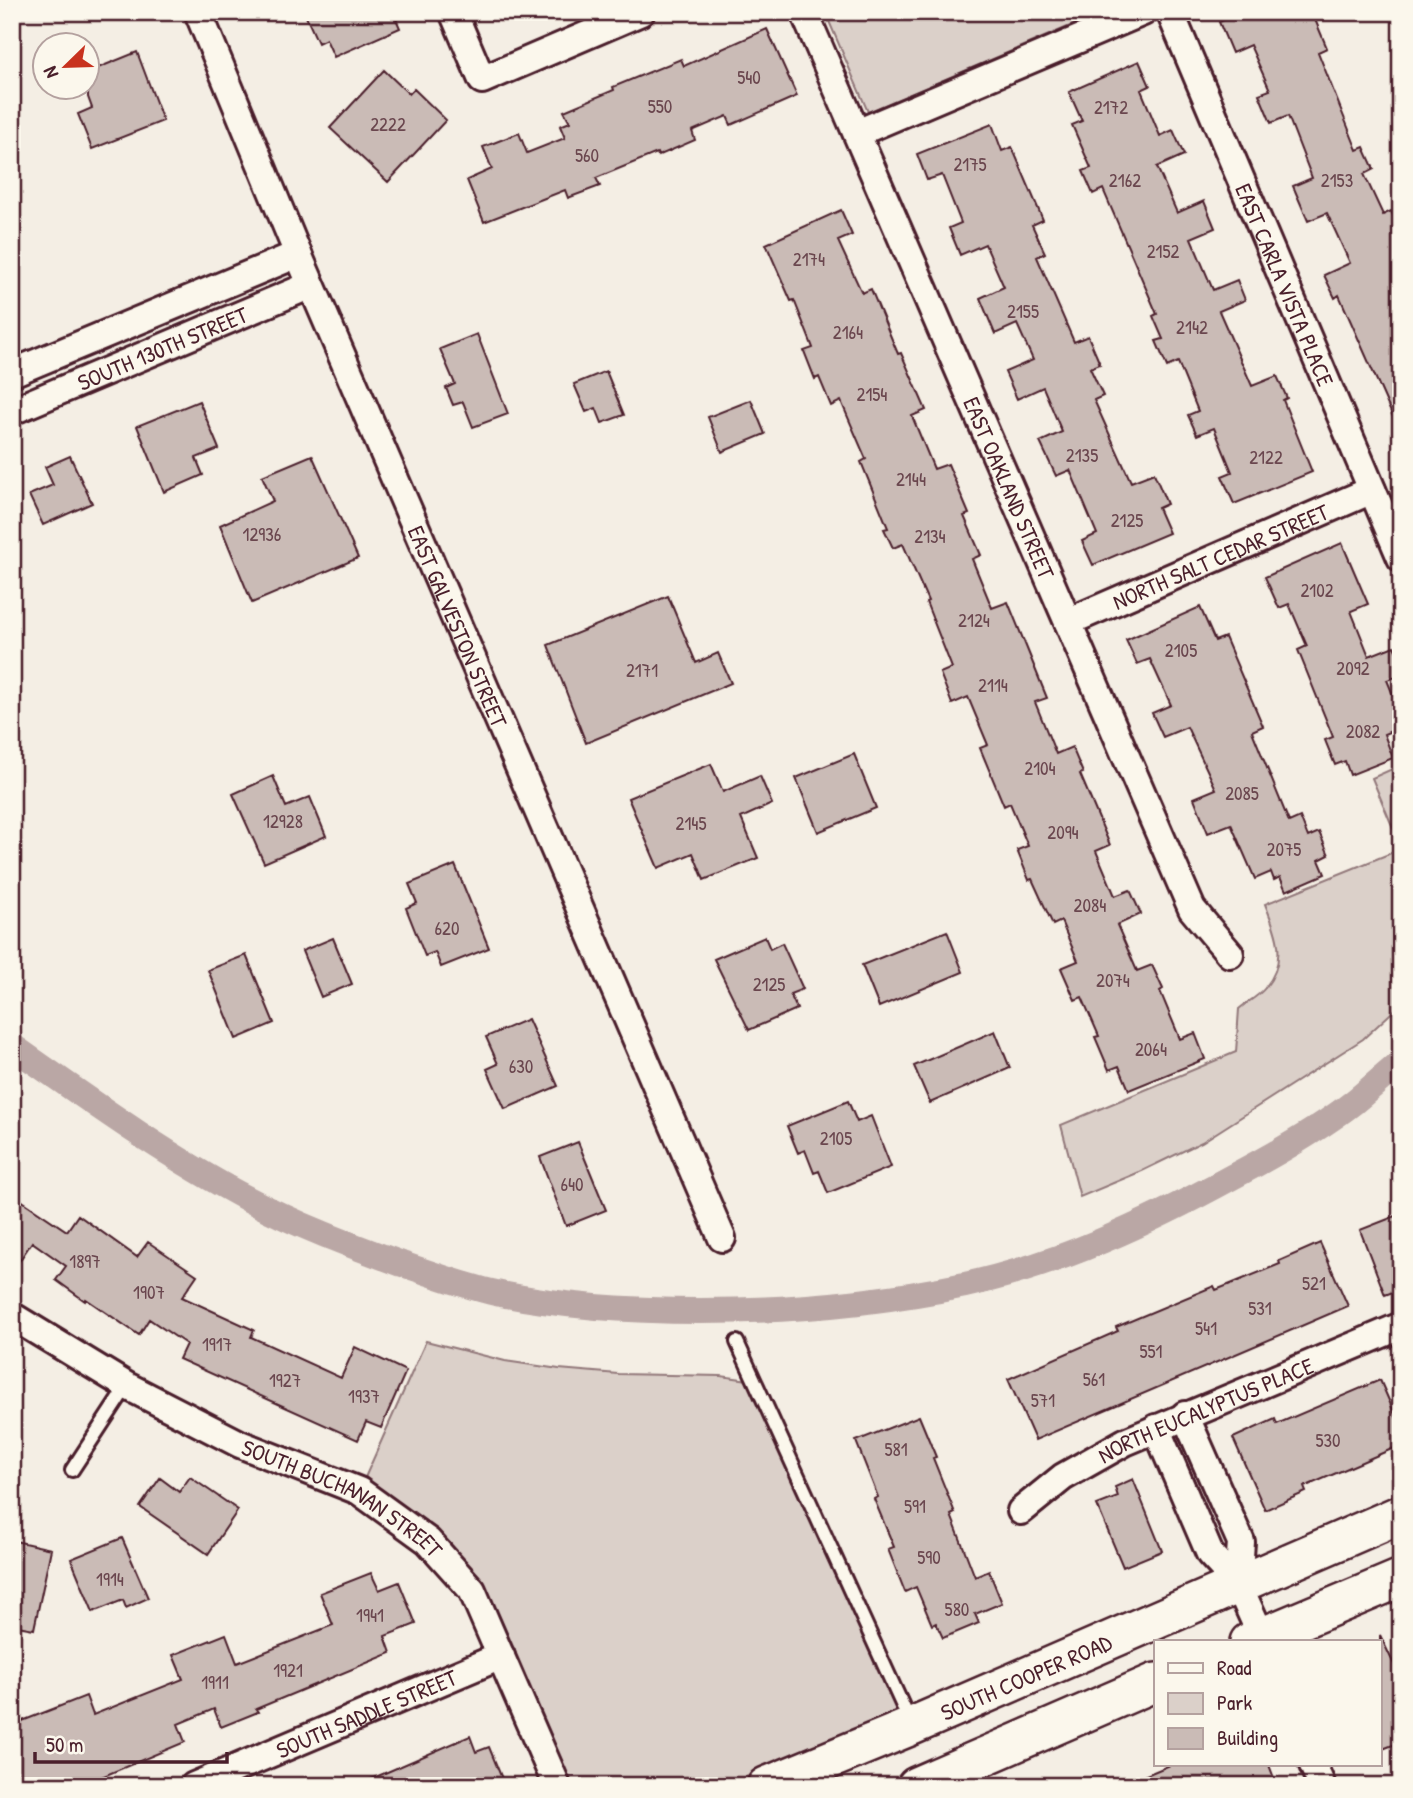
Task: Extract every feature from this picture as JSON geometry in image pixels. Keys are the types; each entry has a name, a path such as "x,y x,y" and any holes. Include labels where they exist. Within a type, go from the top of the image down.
{"main road":[{"name":"SOUTH COOPER ROAD","path":"766,1786 912,1726 1401,1514"},
{"path":"1258,1640 1401,1578"},
{"path":"916,1786 1154,1683"}],"street":[{"name":"EAST GALVESTON STREET","path":"198,12 311,285 722,1238"},
{"path":"453,12 482,80 641,12"},
{"name":"EAST OAKLAND STREET","path":"804,12 1192,908 1230,954"},
{"path":"857,133 1143,12"},
{"name":"EAST CARLA VISTA PLACE","path":"1170,12 1401,558"},
{"path":"12,373 298,254"},
{"name":"SOUTH 130TH STREET","path":"12,411 311,285"},
{"name":"NORTH SALT CEDAR STREET","path":"1068,622 1372,491"},
{"name":"SOUTH BUCHANAN STREET","path":"12,1316 127,1386 240,1444 359,1491 428,1541 472,1590 557,1786"},
{"name":"NORTH EUCALYPTUS PLACE","path":"1021,1511 1063,1477 1125,1441 1401,1326"},
{"path":"1185,1415 1202,1492"},
{"path":"1156,1428 1241,1542 1238,1584 1258,1640"},
{"name":"SOUTH SADDLE STREET","path":"194,1786 501,1657"},
{"path":"1314,1766 1322,1786"}],"lane":[{"path":"737,1342 912,1726"},
{"path":"72,1470 127,1386"}],"green space":[{"path":"825,12 1103,12 868,112"},
{"path":"1401,765 1401,847 1372,778"},
{"path":"1401,849 1401,1004 1363,1039 1202,1142 1080,1197 1061,1125 1236,1052 1239,1009 1262,991 1272,978 1278,957 1276,936 1265,904"},
{"path":"426,1341 505,1361 559,1369 618,1374 721,1376 755,1381 912,1726 766,1786 557,1786 472,1590 359,1491"}],"building":[{"path":"304,12 393,12 400,28 334,57 326,39 318,43"},
{"path":"1242,12 1303,12 1307,20 1314,17 1327,48 1318,52 1357,150 1364,147 1374,169 1364,174 1383,215 1391,211 1401,232 1401,435 1339,295 1335,298 1324,275 1350,263 1327,213 1308,221 1293,186 1312,178 1288,116 1271,123 1259,94 1270,90 1250,45 1232,53 1219,22"},
{"path":"767,29 797,96 731,125 727,116 692,131 695,140 596,178 600,186 568,198 565,190 484,222 467,180 492,169 483,147 519,133 527,153 565,138 560,126 570,122 564,111 681,59 684,66"},
{"path":"137,52 163,121 92,149 78,114 92,108 90,102 102,102 102,66"},
{"path":"1139,61 1150,86 1141,90 1160,136 1173,130 1184,155 1157,167 1177,213 1204,201 1215,228 1191,238 1213,290 1237,280 1245,300 1219,311 1252,386 1277,376 1287,398 1283,400 1312,472 1234,504 1222,476 1232,472 1214,428 1197,435 1188,415 1198,411 1178,362 1167,367 1156,341 1163,339 1153,316 1157,314 1103,189 1093,194 1083,171 1091,168 1072,125 1082,121 1069,92"},
{"path":"384,70 409,94 414,89 446,120 388,182 330,128"},
{"path":"992,124 1002,151 1012,147 1043,220 1032,225 1045,253 1037,257 1074,342 1088,336 1100,364 1090,368 1103,396 1094,400 1131,482 1154,473 1167,504 1158,508 1169,533 1093,565 1082,541 1097,534 1070,470 1056,476 1040,442 1062,432 1043,387 1017,399 1005,372 1033,360 1017,324 995,334 980,298 1004,287 985,244 960,255 949,228 961,223 942,175 927,180 917,154"},
{"path":"841,210 852,235 838,241 862,293 871,289 898,354 901,353 926,410 912,416 934,469 948,464 969,514 964,516 981,555 972,559 992,608 1008,602 1047,698 1035,702 1056,754 1072,747 1083,773 1080,774 1110,845 1096,851 1115,896 1130,890 1141,914 1117,925 1137,971 1152,965 1180,1039 1195,1033 1205,1059 1129,1090 1119,1066 1109,1070 1095,1037 1099,1036 1082,997 1075,1000 1061,968 1078,961 1061,921 1053,925 1032,879 1029,880 1017,850 1028,846 1010,803 1004,806 980,748 988,745 968,697 952,704 940,673 952,668 926,602 928,601 903,544 893,548 884,529 888,528 861,462 866,459 841,401 831,406 819,377 815,379 804,351 813,348 794,300 791,301 766,244"},
{"path":"477,334 508,414 473,427 463,402 453,405 446,388 455,384 440,349"},
{"path":"606,371 624,415 602,423 596,408 586,412 574,384"},
{"path":"751,400 765,434 722,452 708,417"},
{"path":"199,401 219,449 196,458 203,475 164,492 137,426"},
{"path":"312,455 358,558 252,603 220,525 273,501 262,476"},
{"path":"70,456 92,503 43,525 29,495 53,485 45,467"},
{"path":"1342,543 1368,604 1351,611 1369,656 1394,646 1401,661 1401,675 1387,680 1401,714 1401,727 1384,734 1393,758 1350,775 1345,761 1335,765 1325,740 1333,737 1298,650 1307,646 1289,604 1279,608 1265,577"},
{"path":"668,596 696,663 718,653 731,683 586,743 548,645"},
{"path":"1200,607 1215,641 1225,637 1263,726 1252,731 1289,822 1300,817 1308,837 1319,832 1329,855 1319,860 1325,874 1286,891 1280,877 1274,880 1271,872 1255,879 1231,824 1208,833 1194,798 1216,789 1187,727 1163,737 1152,713 1171,705 1150,659 1137,664 1126,640"},
{"path":"854,754 876,808 818,832 796,778"},
{"path":"711,764 723,792 760,776 772,804 741,818 758,858 704,880 693,853 658,868 628,798"},
{"path":"273,776 286,807 310,797 326,836 264,863 233,794"},
{"path":"455,865 489,948 441,967 435,952 425,956 406,908 417,903 409,884"},
{"path":"947,931 963,972 879,1007 862,965"},
{"path":"765,937 770,949 782,943 803,989 790,994 797,1009 749,1030 714,959"},
{"path":"333,938 352,984 321,997 302,951"},
{"path":"246,955 274,1023 236,1039 208,970"},
{"path":"528,1019 558,1086 505,1109 487,1069 498,1064 486,1037"},
{"path":"995,1031 1010,1068 930,1103 914,1066"},
{"path":"848,1101 857,1122 871,1116 891,1167 828,1193 819,1171 814,1173 805,1150 798,1153 787,1126"},
{"path":"578,1142 606,1210 566,1226 540,1157"},
{"path":"12,1194 67,1231 78,1215 137,1257 148,1242 197,1275 182,1297 254,1330 251,1337 341,1378 355,1347 406,1371 381,1428 366,1422 358,1440 179,1359 186,1344 149,1319 139,1335 86,1299 85,1301 56,1280 66,1266 32,1242 12,1272"},
{"path":"1401,1214 1401,1289 1385,1295 1360,1230"},
{"path":"1320,1243 1348,1306 1035,1440 1008,1379 1118,1331 1116,1327 1214,1286 1216,1290 1280,1264 1279,1261"},
{"path":"1380,1380 1401,1428 1401,1445 1304,1487 1306,1492 1265,1510 1233,1438 1275,1419 1277,1424"},
{"path":"919,1416 936,1457 933,1458 955,1513 951,1515 975,1577 989,1571 1002,1603 975,1614 979,1623 943,1638 936,1623 932,1625 916,1587 905,1592 888,1549 894,1547 874,1499 878,1497 856,1441"},
{"path":"190,1477 238,1510 208,1554 140,1507 160,1478 179,1492"},
{"path":"1133,1479 1162,1551 1123,1567 1097,1505 1118,1497 1115,1487"},
{"path":"122,1538 148,1598 126,1608 123,1600 93,1612 71,1559"},
{"path":"15,1541 51,1549 34,1629 12,1625 12,1555"},
{"path":"371,1573 379,1590 399,1582 416,1624 385,1636 391,1653 256,1709 258,1712 221,1727 214,1709 178,1724 185,1742 80,1786 12,1786 12,1725 86,1696 93,1715 183,1679 173,1655 226,1634 237,1663 333,1625 320,1593"},
{"path":"1380,1635 1401,1679 1401,1742 1382,1749 1382,1640"},
{"path":"470,1736 476,1752 489,1747 505,1786 355,1786"},
{"path":"1168,1766 1269,1766 1277,1786 1120,1786"}],"waterway":[{"path":"12,1046 128,1126 217,1182 343,1242 437,1276 496,1293 572,1305 675,1311 733,1311 866,1301 965,1285 1034,1266 1135,1226 1264,1160 1340,1113 1401,1062"}]}
